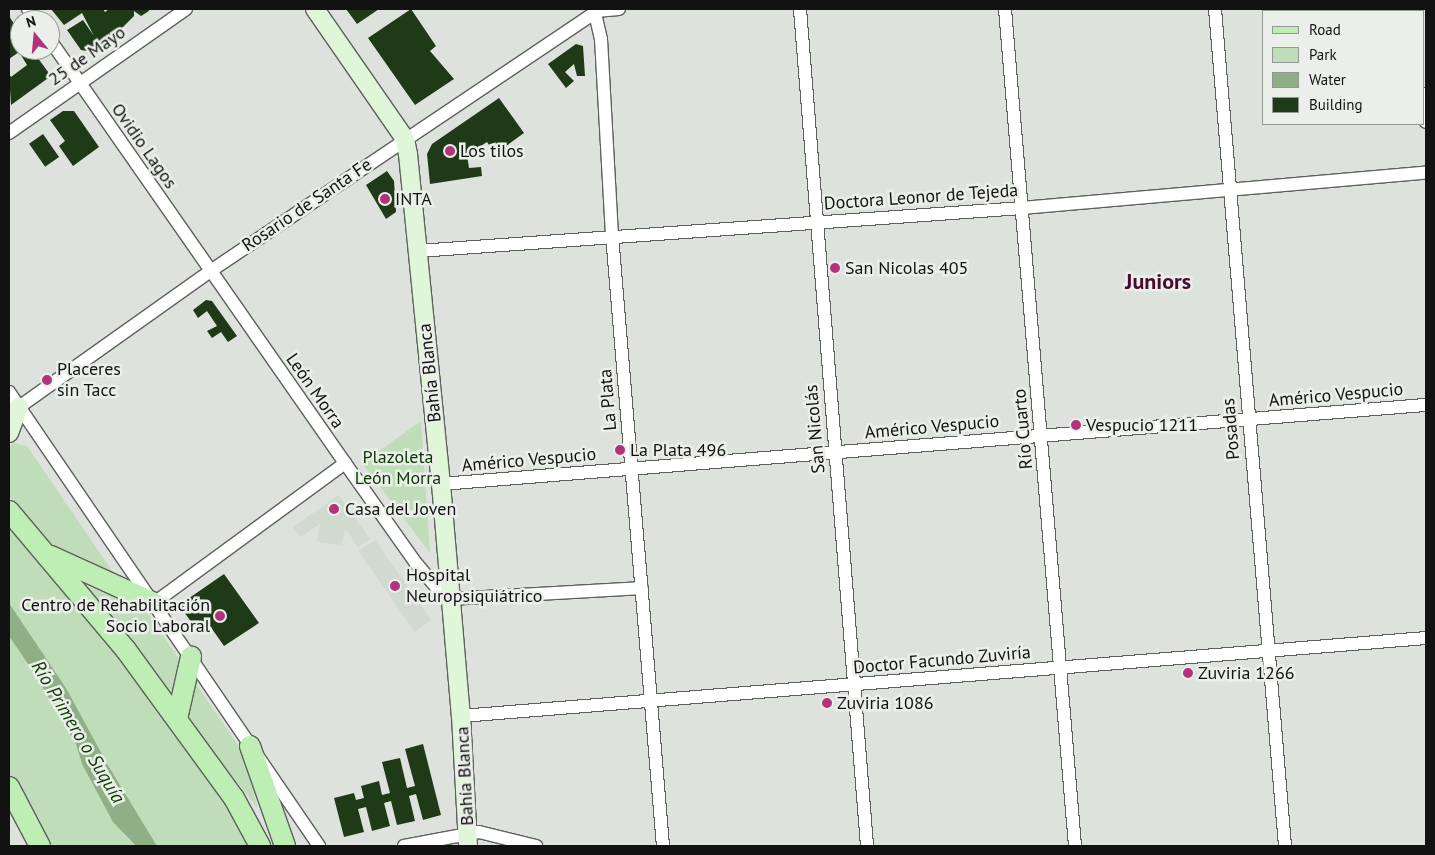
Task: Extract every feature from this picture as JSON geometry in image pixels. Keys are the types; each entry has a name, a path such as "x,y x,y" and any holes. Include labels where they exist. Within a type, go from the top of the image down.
{"main road":[{"path":"9,511 114,634 234,798 275,846"},
{"path":"44,553 154,603"},
{"path":"177,719 191,657"},
{"path":"250,746 284,846"},
{"path":"9,787 40,846"},
{"path":"234,798 260,846"}],"street":[{"name":"25 de Mayo","path":"9,132 186,9"},
{"path":"315,9 405,139"},
{"path":"597,10 619,9"},
{"name":"San Nicolás","path":"800,9 834,453 867,846"},
{"name":"Río Cuarto","path":"1005,9 1075,846"},
{"name":"Posadas","path":"1215,9 1247,419 1285,846"},
{"name":"Rosario de Santa Fe","path":"14,410 209,272 597,10"},
{"name":"La Plata","path":"597,10 601,39 612,235 663,846"},
{"name":"Ovidio Lagos","path":"60,55 209,272"},
{"path":"1425,108 1426,122"},
{"name":"Bahía Blanca","path":"405,139 441,484 461,716 468,839"},
{"name":"Doctora Leonor de Tejeda","path":"418,251 612,235 1022,208 1426,173"},
{"name":"León Morra","path":"209,272 425,574 443,594 451,599"},
{"path":"9,392 14,410 154,603 319,846"},
{"name":"Américo Vespucio","path":"441,484 1426,405"},
{"path":"9,433 14,410"},
{"path":"154,603 345,464"},
{"path":"451,599 642,588"},
{"name":"Doctor Facundo Zuviría","path":"461,716 1426,638"},
{"path":"404,846 468,839 536,846"}],"shaded area":[{"name":"Casa del Joven","path":"339,495 370,539 358,547 345,528 342,545 317,542 320,524 300,537 293,527"},
{"name":"Hospital Neuropsiquiátrico","path":"375,540 431,620 415,632 359,551"}],"green space":[{"name":"Plazoleta León Morra","path":"421,421 430,553 362,463"},
{"path":"13,443 27,446 117,578 60,561 9,496 9,448"},
{"path":"9,511 44,553 260,846 157,846 109,767 66,688 9,603"},
{"path":"84,585 145,609 244,754 258,809"},
{"path":"9,636 42,686 76,744 82,764 125,836 136,846 40,846 9,787"}],"water":[{"name":"Río Primero o Suquía","path":"9,603 66,688 109,767 157,846 136,846 113,822 82,764 76,744 36,676 9,636"}],"building":[{"path":"103,9 105,12 109,9 148,9 149,11 141,16 134,11 134,16 118,32 88,51 81,50 67,30 83,20 94,36 82,13 64,25 60,20 60,10 52,10"},
{"path":"346,9 379,9 357,24"},
{"path":"411,9 436,46 430,51 454,79 415,105 368,38"},
{"path":"9,16 10,58 9,59"},
{"path":"576,44 583,46 585,76 577,76 574,64 565,72 574,81 566,88 548,64"},
{"path":"24,60 39,60 51,76 11,105 9,74 11,77 27,65"},
{"name":"Los tilos","path":"499,98 524,133 495,154 487,142 467,155 469,168 481,167 482,176 430,184 427,154 432,144"},
{"path":"63,111 74,111 99,147 73,166 59,146 65,141 50,120"},
{"path":"43,134 59,157 45,167 29,144"},
{"name":"INTA","path":"387,171 394,181 396,212 386,219 366,185"},
{"path":"206,300 212,301 237,336 228,342 221,332 212,338 207,331 217,326 207,311 198,318 193,310"},
{"name":"Centro de Rehabilitación Socio Laboral","path":"224,574 259,623 224,646 210,626 199,633 182,609 182,603"},
{"path":"423,744 441,815 423,820 416,794 409,796 415,821 397,825 391,801 384,803 390,826 372,831 366,807 358,809 364,832 344,837 334,798 354,793 356,800 364,798 361,786 379,781 382,795 390,793 382,762 400,758 407,788 415,786 405,749"}],"place":[{"name":"Los tilos","path":"450,151"},
{"name":"INTA","path":"385,199"},
{"name":"San Nicolas 405","path":"835,268"},
{"name":"Placeres sin Tacc","path":"47,380"},
{"name":"Vespucio 1211","path":"1076,425"},
{"name":"La Plata 496","path":"620,450"},
{"name":"Casa del Joven","path":"334,509"},
{"name":"Hospital Neuropsiquiátrico","path":"395,586"},
{"name":"Centro de Rehabilitación Socio Laboral","path":"220,616"},
{"name":"Zuviria 1266","path":"1188,673"},
{"name":"Zuviria 1086","path":"827,703"}],"district":[{"name":"Juniors","path":"1158,282"}]}
